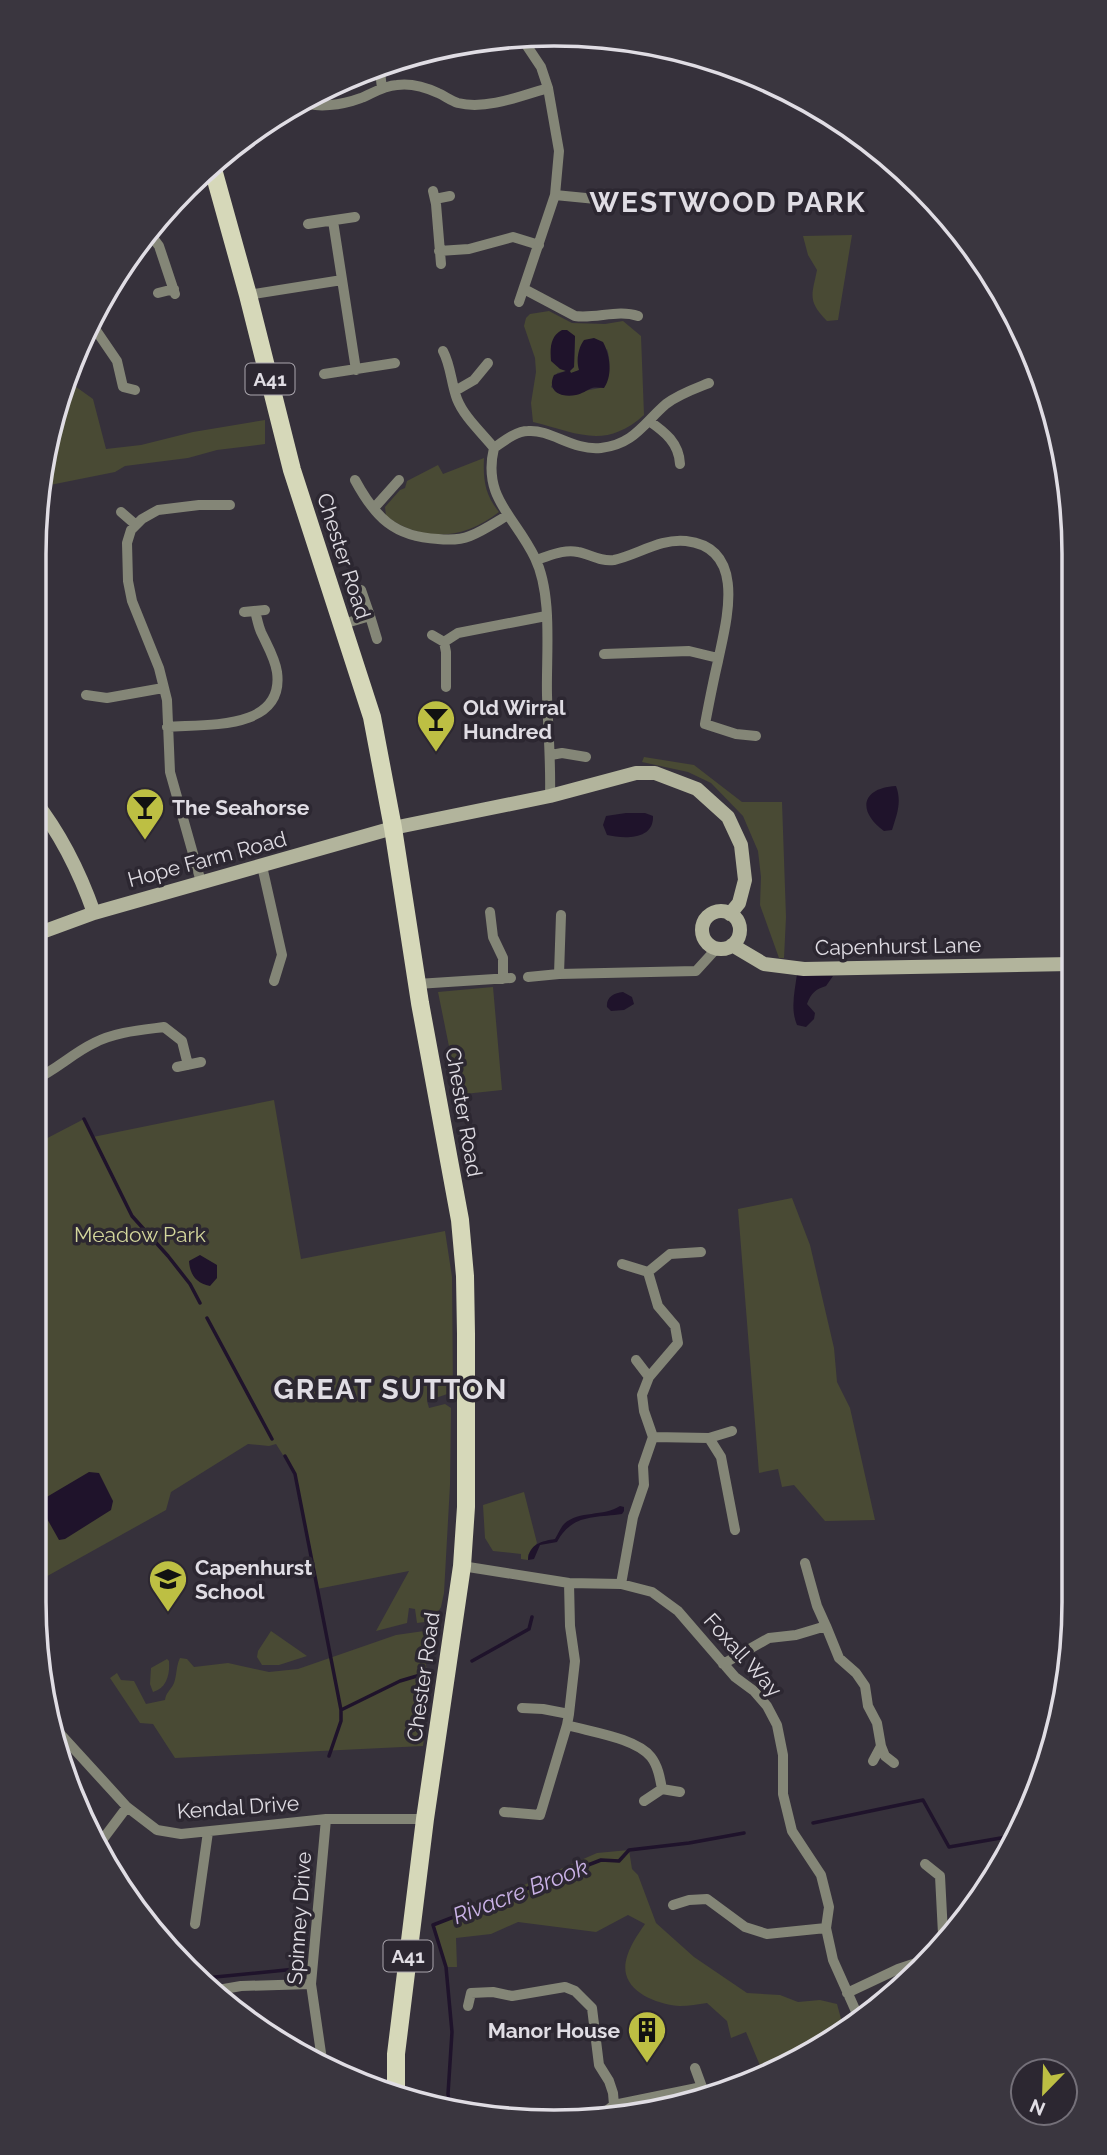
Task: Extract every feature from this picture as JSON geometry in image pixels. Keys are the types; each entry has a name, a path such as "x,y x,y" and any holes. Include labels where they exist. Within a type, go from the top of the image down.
{"main road":[{"name":"Chester Road","path":"215,176 292,470 372,717 460,1220 465,1276 467,1507 462,1566 425,1819 396,2054 396,2085"}],"street":[{"path":"519,302 555,195 559,151 548,88 541,67 528,47"},
{"path":"381,76 383,88"},
{"path":"317,105 339,104 400,84 418,86 456,103 471,105 500,101 548,88"},
{"path":"441,264 434,195 450,196"},
{"path":"555,195 596,199"},
{"path":"308,225 355,217"},
{"path":"333,221 356,370"},
{"path":"439,251 460,250 513,237 539,245"},
{"path":"154,239 159,246 174,291 158,293"},
{"path":"248,295 342,281"},
{"path":"524,289 575,316 632,310"},
{"path":"97,331 117,361 123,387"},
{"path":"443,351 448,360 460,407 494,448"},
{"path":"324,374 396,363"},
{"path":"455,391 474,380 488,363"},
{"path":"550,796 545,595 536,560 494,492 490,464 494,448 527,430 574,445 601,448 620,443 635,436 668,403 709,383"},
{"path":"123,387 135,390"},
{"path":"113,396 123,387"},
{"path":"649,421 668,436 682,457"},
{"path":"355,480 364,497 383,519 407,535 440,540 469,537 508,515"},
{"path":"373,508 399,480"},
{"path":"204,505 204,519"},
{"path":"201,882 174,791 168,757 168,710 159,668 132,601 128,582 127,543 131,530 142,519 158,510 230,505"},
{"path":"121,512 136,525"},
{"path":"536,560 564,551 611,560 671,541 700,544 713,552 722,564 728,580 729,598 723,641 705,724 736,734 757,736"},
{"path":"361,590 377,639"},
{"path":"167,727 243,720 257,716 269,707 278,683 277,670 255,611"},
{"path":"343,624 370,616"},
{"path":"443,642 458,634 546,616"},
{"path":"432,635 443,642 446,652 446,687"},
{"path":"604,654 689,651 718,658"},
{"path":"86,695 104,698 163,688"},
{"path":"104,698 104,711"},
{"path":"551,755 562,753 586,757"},
{"name":"Hope Farm Road","path":"46,931 93,913 393,828 550,796 636,773 655,773 696,789 729,817 741,845 745,880 739,902 730,914"},
{"path":"46,819 84,887 93,913"},
{"path":"262,866 282,955 274,981"},
{"path":"724,911 730,914 740,929 739,935 732,945 726,948 711,946 704,939 703,925 711,914 724,911"},
{"path":"417,984 507,979 503,958 494,937 490,912"},
{"path":"559,974 561,915"},
{"name":"Capenhurst Lane","path":"732,945 764,964 804,969 1062,964"},
{"path":"528,977 696,971 717,948"},
{"path":"46,1075 95,1042 133,1031 164,1027 181,1041 183,1066 201,1062"},
{"path":"648,1272 670,1254 701,1252"},
{"path":"622,1264 648,1272"},
{"path":"621,1584 633,1517 644,1485 643,1466 653,1437 642,1395 649,1377 678,1343 675,1326 658,1306 648,1272"},
{"path":"636,1360 649,1377"},
{"path":"653,1437 709,1438 732,1431"},
{"path":"709,1438 721,1457 736,1500 731,1517 735,1530"},
{"path":"805,1563 817,1606 839,1658 865,1686 867,1706 877,1723 881,1746 886,1756 894,1763"},
{"name":"Foxall Way","path":"462,1566 569,1583 621,1584 652,1592 678,1611 735,1677 754,1691 767,1706 777,1725 783,1755 783,1794 792,1831 821,1875 829,1907 826,1928 832,1960 855,2010"},
{"path":"503,1812 540,1815 568,1719 575,1661 570,1626 569,1583"},
{"path":"723,1664 769,1638 796,1635 826,1626"},
{"path":"522,1708 543,1709 634,1744 651,1757 662,1789"},
{"name":"Kendal Drive","path":"66,1742 127,1807 157,1830 181,1834 326,1819 425,1819"},
{"path":"873,1761 881,1746"},
{"path":"644,1801 662,1789 680,1792"},
{"path":"104,1837 127,1807"},
{"name":"Spinney Drive","path":"320,2052 310,1984 326,1819"},
{"path":"195,1924 208,1832"},
{"path":"925,1864 940,1876 943,1927"},
{"path":"673,1905 689,1900 707,1899 745,1927 766,1934 826,1928"},
{"path":"847,1993 908,1965"},
{"path":"225,1989 310,1984"},
{"path":"468,2006 468,1990 512,1996 565,1987 575,1991 592,2008 599,2065 609,2081 614,2105 672,2095"},
{"path":"695,2068 702,2087"}],"green space":[{"path":"852,235 838,320 827,321 814,303 817,270 808,255 803,236"},
{"path":"549,311 572,323 605,324 623,321 641,336 644,415 617,432 591,436 533,422 531,403 536,372 535,358 524,326 530,314","holes":["575,336 574,367 569,371 571,373 580,370 607,349 609,370 600,388 562,395 551,387 557,373 566,371 551,360 551,345"]},
{"path":"74,385 93,399 106,449 141,445 193,432 265,420 265,444 125,466 115,472 50,485 55,454"},
{"path":"484,458 486,487 499,512 485,521 457,533 443,535 414,531 386,516 385,507 405,488 407,481 438,465 443,474"},
{"path":"644,757 694,765 742,802 782,802 786,917 784,958 779,958 760,905 758,851 743,816 711,783 688,772 642,762"},
{"path":"493,987 502,1090 455,1095 451,1075 453,1066 438,992"},
{"name":"Meadow Park","path":"274,1100 301,1259 445,1231 452,1277 453,1392 427,1401 429,1408 445,1404 451,1408 444,1593 441,1607 433,1621 417,1623 415,1609 409,1608 407,1623 376,1631 409,1571 317,1589 295,1474 276,1444 248,1444 171,1492 166,1510 46,1577 46,1139 84,1119 93,1137"},
{"path":"792,1198 810,1245 834,1348 837,1382 850,1408 875,1520 825,1521 794,1485 782,1487 778,1469 759,1473 738,1209"},
{"path":"524,1492 537,1543 528,1555 528,1560 521,1559 521,1554 493,1551 485,1538 483,1505"},
{"path":"431,1630 425,1659 430,1691 423,1746 175,1758 153,1724 140,1723 110,1678 117,1673 121,1680 134,1681 146,1704 165,1700 174,1683 180,1658 187,1659 194,1667 228,1663 269,1672 298,1669 396,1635"},
{"path":"271,1631 307,1656 279,1665 262,1665 257,1657 258,1651"},
{"path":"167,1659 167,1680 153,1692 150,1684 151,1668"},
{"path":"629,1850 632,1869 638,1875 656,1923 694,1957 747,1993 780,1995 798,2002 820,2000 837,2004 841,2020 760,2065 746,2032 731,2038 727,2021 707,2003 680,2006 664,2004 648,1998 634,1988 626,1974 626,1961 645,1924 628,1915 596,1932 518,1922 491,1934 456,1938 457,1967 446,1967 433,1925 597,1853"}],"shaded area":[{"path":"562,330 575,336 574,367 571,373 579,370 578,355 584,340 594,338 603,342 610,365 604,388 592,388 571,396 554,390 554,375 566,371 551,361 553,339"},
{"path":"896,786 899,797 897,813 892,830 884,831 870,816 867,802 876,791"},
{"path":"626,813 653,816 649,830 629,837 607,835 603,825 606,816"},
{"path":"797,974 833,976 826,986 810,997 807,1004 815,1013 814,1019 806,1027 797,1025 794,1013"},
{"path":"623,992 632,997 634,1004 624,1010 611,1011 607,1007 609,998"},
{"path":"200,1255 217,1265 217,1278 210,1286 197,1280 191,1270 189,1261"},
{"path":"89,1472 99,1473 113,1501 111,1510 65,1539 59,1540 46,1517 46,1497"},
{"path":"624,1507 622,1514 593,1517 570,1526 557,1542 540,1545 534,1559 528,1560 534,1547 541,1542 555,1539 563,1525 570,1520"}],"waterway":[{"path":"84,1119 132,1216 190,1284 200,1303"},
{"path":"207,1318 272,1439"},
{"path":"285,1456 295,1474 341,1710 341,1721 329,1756"},
{"path":"472,1661 529,1629 532,1617"},
{"path":"341,1710 400,1681 427,1673"},
{"name":"Rivacre Brook","path":"813,1823 923,1800 949,1847 1003,1838"},
{"name":"Rivacre Brook","path":"449,2099 452,2032 446,1967 433,1925 601,1860 619,1861 629,1850 744,1833"},
{"path":"212,1977 296,1969"}],"place":[{"name":"Old Wirral Hundred","path":"436,753"},
{"name":"The Seahorse","path":"145,841"},
{"name":"Capenhurst School","path":"168,1613"},
{"name":"Manor House","path":"647,2064"}],"district":[{"name":"WESTWOOD PARK","path":"728,202"},
{"name":"GREAT SUTTON","path":"391,1389"}]}
